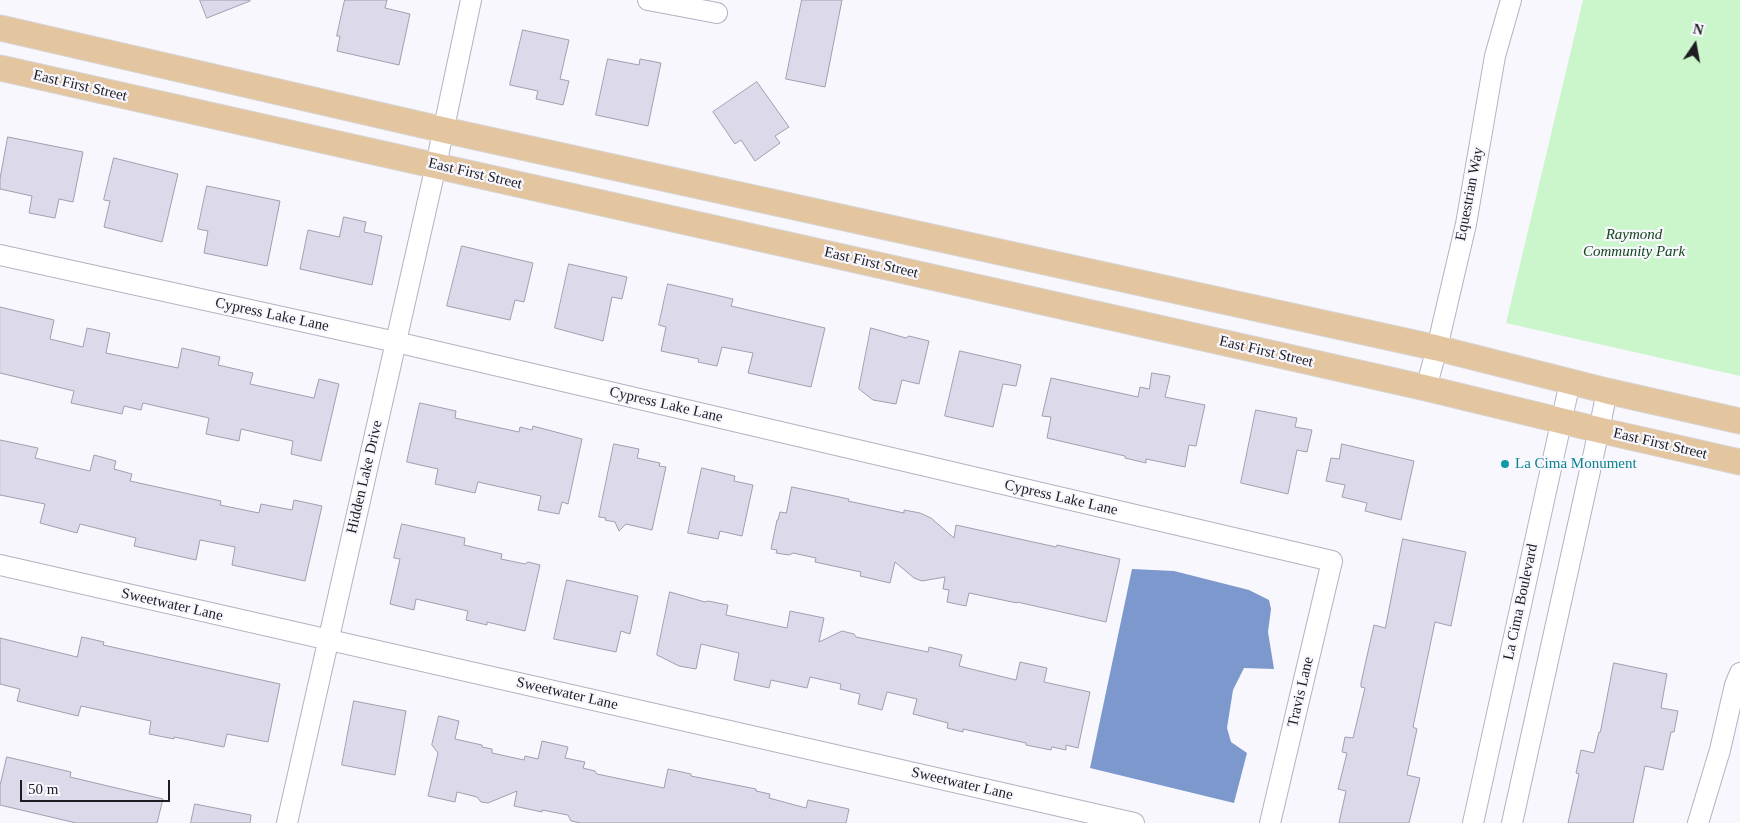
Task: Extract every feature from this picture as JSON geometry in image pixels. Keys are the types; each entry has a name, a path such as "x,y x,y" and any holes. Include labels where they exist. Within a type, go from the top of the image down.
{"main road":[{"path":"0,28 444,130 1437,348 1606,391 1740,421"},
{"name":"East First Street","path":"0,68 1426,388 1740,462"}],"street":[{"name":"Hidden Lake Drive","path":"287,823 444,130 471,0"},
{"path":"648,0 717,14"},
{"name":"Equestrian Way","path":"1426,388 1466,224 1495,56 1511,0"},
{"name":"Cypress Lake Lane","path":"0,255 396,342 1332,561"},
{"name":"La Cima Boulevard","path":"1473,823 1570,382"},
{"path":"1512,823 1606,391"},
{"name":"Travis Lane","path":"1270,823 1332,561"},
{"name":"Sweetwater Lane","path":"0,565 1134,823"},
{"path":"1698,823 1720,750 1737,679"}],"green space":[{"name":"Raymond Community Park","path":"1583,0 1740,0 1740,376 1506,323"}],"water":[{"path":"1132,569 1174,571 1249,590 1269,600 1271,609 1268,632 1274,669 1244,668 1233,690 1227,728 1231,742 1247,753 1234,803 1090,768"}],"building":[{"path":"200,0 250,0 250,1 207,18"},
{"path":"345,0 387,0 385,8 410,14 399,65 337,51 340,36 337,36"},
{"path":"802,0 842,0 825,87 786,79"},
{"path":"523,30 569,40 560,79 569,81 563,105 536,99 538,91 510,85"},
{"path":"608,59 639,65 640,59 661,63 648,126 596,115"},
{"path":"757,82 789,127 775,136 780,143 755,161 741,140 735,144 713,112"},
{"path":"8,137 83,152 73,202 59,199 55,218 29,213 32,196 0,189 0,179"},
{"path":"114,158 178,174 162,242 104,227 110,201 104,200"},
{"path":"207,186 280,201 267,266 204,253 208,231 198,229"},
{"path":"344,217 366,222 364,232 382,236 372,285 300,269 308,230 339,237"},
{"path":"462,246 533,263 524,302 515,300 510,320 447,306"},
{"path":"569,264 627,277 622,299 612,297 603,341 555,328"},
{"path":"668,284 733,299 731,306 825,328 811,387 748,373 753,353 722,347 717,366 698,362 699,359 661,351 666,327 659,325"},
{"path":"0,307 54,320 50,339 83,347 87,328 110,333 106,353 178,368 182,348 220,357 218,365 253,373 250,384 314,398 319,379 339,384 321,461 291,454 293,441 241,429 239,441 206,434 209,418 143,403 141,410 124,406 122,414 71,403 74,391 0,373"},
{"path":"871,328 906,338 909,336 929,341 919,384 902,380 896,404 873,400 859,389"},
{"path":"960,351 1021,365 1016,386 1003,384 993,427 945,416"},
{"path":"1152,373 1170,376 1165,397 1205,405 1196,446 1189,445 1185,467 1146,459 1146,463 1125,458 1125,456 1047,438 1051,417 1042,416 1051,378 1138,397 1140,387 1149,389"},
{"path":"420,403 456,411 455,418 519,432 520,427 532,430 533,426 582,439 568,504 562,502 559,514 538,510 541,496 478,482 475,493 435,484 438,469 407,462"},
{"path":"1256,410 1297,418 1295,427 1312,430 1307,452 1297,450 1288,494 1241,483"},
{"path":"0,440 38,448 35,458 90,471 94,455 116,461 114,469 132,474 130,481 221,501 220,505 259,513 261,504 292,510 294,500 322,506 305,581 232,565 235,547 200,540 196,560 134,546 136,538 80,524 77,533 40,523 45,504 0,495"},
{"path":"614,444 639,449 637,458 660,463 659,466 666,467 652,530 626,524 619,531 615,522 599,517"},
{"path":"1342,444 1414,461 1401,520 1365,511 1367,503 1342,497 1345,485 1326,481 1331,458 1339,459"},
{"path":"702,468 735,476 734,481 753,485 742,536 720,531 718,539 688,533"},
{"path":"792,487 904,513 904,510 920,513 931,518 954,538 956,525 1120,559 1106,622 969,593 966,606 947,602 949,590 943,589 945,577 922,581 914,578 895,562 890,583 860,576 861,572 815,562 816,558 793,553 789,555 776,553 777,550 771,549 777,520 780,512 786,513"},
{"path":"402,524 465,538 464,545 502,554 501,559 540,565 525,631 487,622 487,625 466,620 468,611 416,599 414,610 390,604 400,559 394,558"},
{"path":"1403,539 1466,552 1451,626 1435,622 1413,727 1417,729 1407,775 1420,778 1409,823 1339,823 1346,791 1338,789 1347,753 1342,752 1345,737 1353,738 1365,688 1361,687 1361,683 1374,625 1385,628"},
{"path":"567,580 638,596 630,634 621,631 616,652 554,639"},
{"path":"670,592 705,602 728,605 726,615 787,628 790,611 824,618 819,642 842,631 854,634 856,637 928,652 929,647 962,655 959,666 1016,680 1020,662 1047,668 1044,682 1090,692 1078,748 1066,745 1066,750 1052,747 1051,750 963,729 963,732 947,728 948,723 913,714 917,699 887,692 882,710 858,704 860,694 840,689 841,684 810,677 807,688 771,680 769,688 734,680 739,653 701,644 696,669 679,666 657,655"},
{"path":"82,637 104,642 103,645 280,684 268,742 227,734 224,747 149,734 151,721 81,706 78,716 17,701 20,689 0,684 0,638 77,657"},
{"path":"1614,663 1667,674 1661,708 1678,711 1674,732 1671,732 1663,770 1645,766 1633,823 1568,823 1579,774 1576,773 1581,750 1594,753"},
{"path":"354,701 406,711 395,775 342,765"},
{"path":"439,716 459,721 455,739 482,745 482,747 492,749 492,753 524,760 525,756 538,759 542,741 568,747 565,758 585,762 583,768 595,771 597,774 664,788 668,769 691,774 691,776 756,789 756,791 770,794 769,798 806,808 808,800 849,809 846,823 581,823 571,821 568,815 514,806 517,791 488,803 481,802 477,797 457,792 455,802 428,796 438,753 432,745"},
{"path":"7,757 71,772 70,777 163,799 157,823 76,823 0,805 0,786"},
{"path":"195,804 251,815 250,823 191,823"}],"place":[{"name":"La Cima Monument","path":"1505,464"}]}
